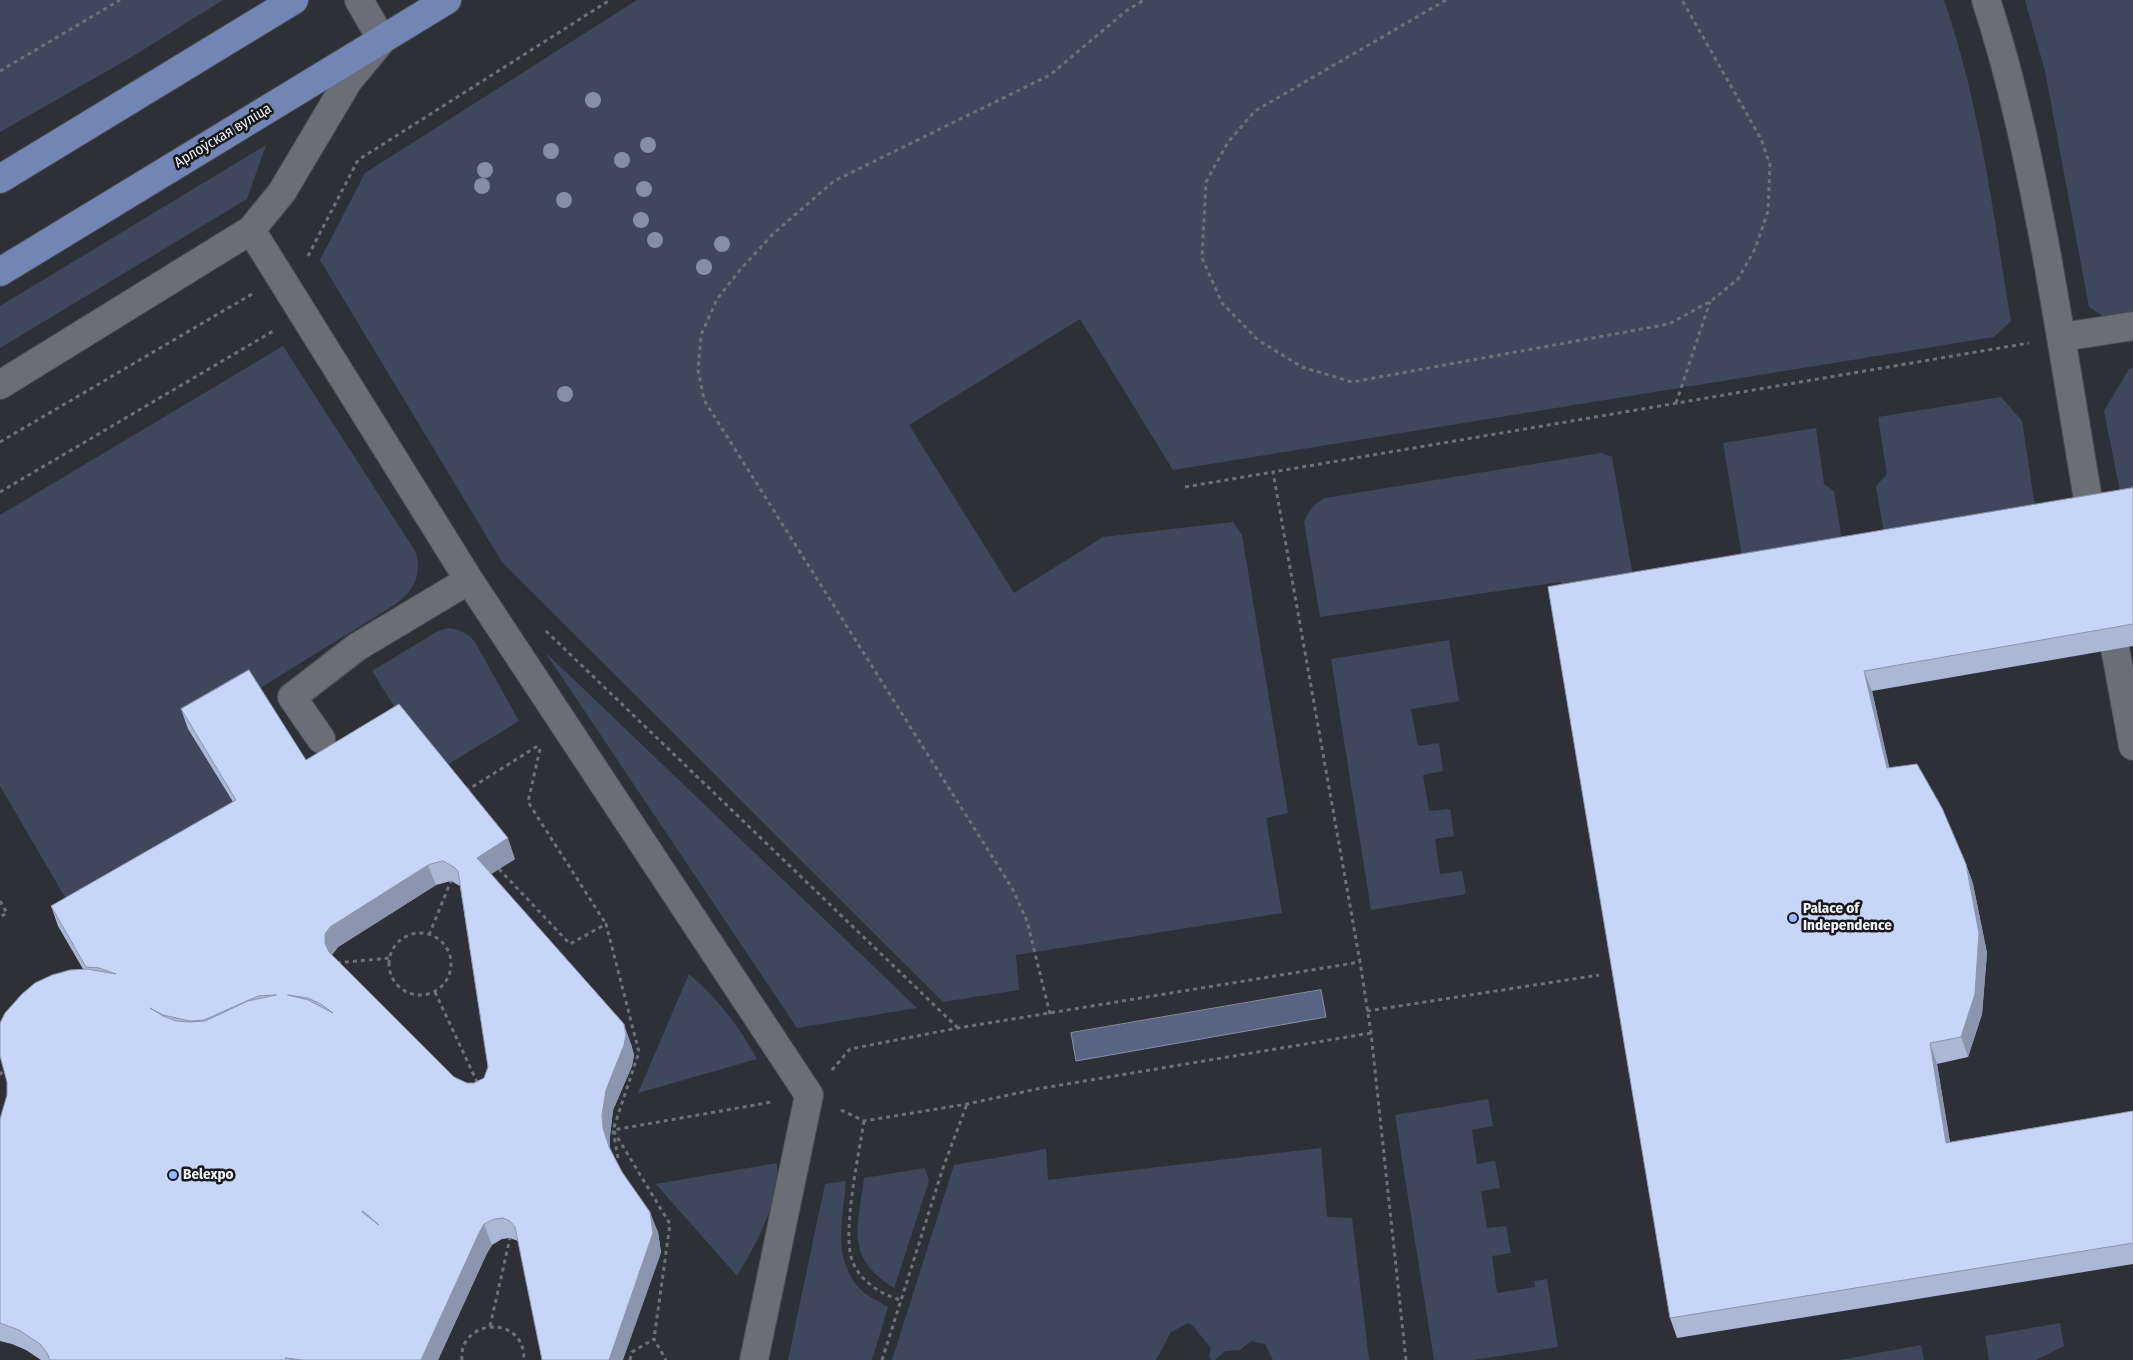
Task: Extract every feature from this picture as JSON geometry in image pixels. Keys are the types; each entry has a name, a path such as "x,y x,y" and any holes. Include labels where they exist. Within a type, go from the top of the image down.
{"main road":[{"path":"0,179 294,0"},
{"name":"Арлоўская вуліца","path":"0,272 447,0"}],"lane":[{"path":"0,385 251,230 282,192 348,80 382,40 359,0"},
{"path":"1986,0 1998,37 2032,172 2062,337 2091,517"},
{"path":"251,230 468,580 809,1095 754,1360"},
{"path":"2062,337 2133,326"},
{"path":"321,739 292,697 357,647 468,580"},
{"path":"2115,648 2133,746"}],"path":[{"path":"0,71 120,0"},
{"path":"0,442 305,262 358,160 610,0"},
{"path":"1050,1014 1027,921 1012,888 704,400 698,370 701,335 717,299 740,270 773,234 834,181 1050,75 1126,10 1144,0"},
{"path":"1446,0 1255,111 1228,142 1206,182 1202,258 1222,303 1258,340 1302,367 1352,382 1669,324 1711,301 1738,279 1755,249 1768,211 1770,165 1761,139 1682,0"},
{"path":"1676,403 1711,301"},
{"path":"0,492 280,328"},
{"path":"1185,487 2062,337"},
{"path":"1273,472 1371,1033 1406,1360"},
{"path":"543,628 958,1028"},
{"path":"463,793 542,744"},
{"path":"499,869 570,944 606,924 639,1052 613,1130 618,1158"},
{"path":"429,934 451,881"},
{"path":"0,901 7,913 0,917"},
{"path":"412,934 429,934 434,936 446,948 451,966 448,977 435,992 414,995 401,989 394,982 388,969 389,958 393,947 401,939 412,934"},
{"path":"332,963 389,958"},
{"path":"850,1049 958,1028 1360,962"},
{"path":"1367,1011 1599,975"},
{"path":"435,992 482,1092"},
{"path":"901,1300 892,1298 870,1285 858,1272 852,1260 849,1240 864,1121 967,1104 1037,1089 1371,1033"},
{"path":"0,1075 10,1062"},
{"path":"613,1130 809,1095"},
{"path":"882,1360 943,1168 967,1104"},
{"path":"613,1130 670,1224 654,1339 666,1360"},
{"path":"490,1326 510,1238"},
{"path":"462,1360 466,1343 472,1334 490,1326 509,1330 516,1336 521,1342 524,1360"},
{"path":"630,1360 632,1352 654,1339"}],"shaded area":[{"path":"0,0 223,0 130,58 0,132"},
{"path":"637,0 1944,0 1967,79 1976,119 2011,321 1994,337 1173,470 1080,319 909,425 1014,593 1103,537 1233,522 1242,535 1288,813 1266,818 1282,913 1016,955 1019,990 943,1002 502,562 320,260 365,173"},
{"path":"2025,0 2133,0 2133,314 2108,319 2089,307 2045,71"},
{"path":"266,145 247,199 0,348 0,306"},
{"path":"283,346 415,551 418,567 415,581 408,593 396,604 257,690 188,730 244,820 76,916 0,786 0,515"},
{"path":"2133,368 2133,510 2124,511 2104,411 2129,369"},
{"path":"2001,397 2022,421 2038,526 1887,551 1876,486 1887,474 1878,417"},
{"path":"1816,428 1824,484 1834,491 1845,559 1745,575 1723,443"},
{"path":"1601,453 1612,457 1636,594 1572,604 1560,582 1320,617 1304,522 1312,508 1325,498"},
{"path":"449,628 464,632 475,642 519,721 442,768 406,725 372,671 438,631"},
{"path":"1449,640 1459,701 1411,709 1418,746 1439,743 1443,771 1423,775 1429,811 1450,809 1454,836 1435,839 1440,874 1462,871 1466,894 1371,910 1331,659"},
{"path":"545,652 917,1008 797,1028"},
{"path":"689,974 727,1014 743,1035 757,1059 638,1093"},
{"path":"1321,990 1326,1017 1076,1061 1071,1033"},
{"path":"1488,1099 1493,1126 1472,1130 1477,1164 1495,1161 1500,1188 1481,1191 1487,1228 1506,1226 1511,1253 1492,1256 1497,1293 1535,1287 1534,1281 1547,1279 1558,1347 1473,1360 1434,1360 1395,1115"},
{"path":"1321,1148 1327,1217 1352,1218 1369,1360 1273,1360 1265,1344 1251,1341 1240,1350 1225,1351 1215,1360 1211,1360 1209,1356 1211,1348 1193,1326 1188,1323 1171,1332 1156,1360 892,1360 954,1165 1046,1149 1048,1180"},
{"path":"777,1163 777,1178 770,1208 759,1236 737,1276 656,1184"},
{"path":"925,1168 929,1181 894,1288 878,1276 867,1264 861,1253 858,1227 864,1178"},
{"path":"846,1181 841,1239 846,1266 852,1279 862,1291 888,1307 872,1360 788,1360 825,1184"},
{"path":"2060,1323 2064,1346 2036,1360 1989,1360 1985,1336"},
{"path":"1921,1345 1924,1360 1840,1360"}],"building":[{"name":"Palace of Independence","path":"2133,488 2133,624 1864,671 1887,768 1917,764 1942,808 1966,864 1979,933 1975,994 1961,1037 1930,1043 1946,1143 2133,1111 2133,1243 1670,1318 1548,587"},
{"path":"249,670 306,760 399,704 508,838 477,858 624,1024 626,1035 624,1045 606,1090 602,1115 603,1128 609,1147 622,1172 650,1212 653,1233 609,1360 542,1360 515,1227 510,1221 503,1218 494,1219 484,1224 421,1360 303,1360 285,1358 295,1360 50,1360 40,1344 19,1330 0,1323 0,1119 7,1095 7,1082 0,1056 0,1023 5,1013 22,994 35,983 52,975 70,970 87,969 116,974 99,968 86,967 51,906 236,800 181,709","holes":["443,861 458,871 488,1067 484,1078 474,1083 467,1083 454,1077 329,952 325,943 325,934 330,927 428,865","276,995 248,1001 205,1021 190,1022 176,1021 163,1016 150,1008 163,1015 190,1021 204,1020 258,996","288,995 308,998 321,1004 333,1013 308,1000"]}],"place":[{"name":"Palace of Independence","path":"1793,918"},
{"name":"Belexpo","path":"173,1175"}]}
